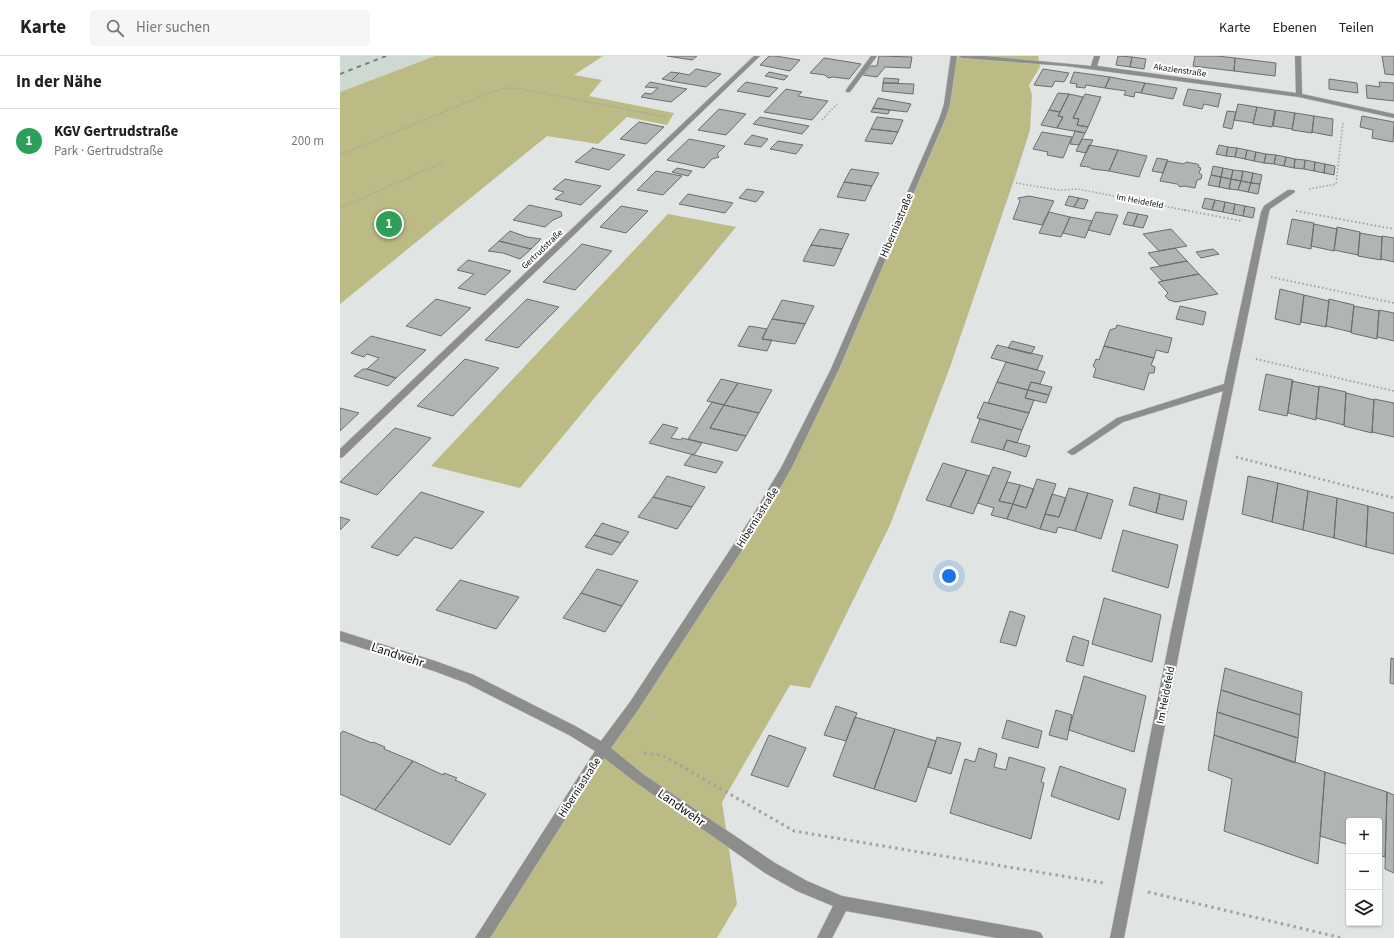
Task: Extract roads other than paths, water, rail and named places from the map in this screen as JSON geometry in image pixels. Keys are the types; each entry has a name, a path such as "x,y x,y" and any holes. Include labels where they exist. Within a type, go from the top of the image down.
{"street":[{"name":"Gertrudstraße","path":"340,455 757,56"},
{"path":"848,91 874,56"},
{"name":"Hiberniastraße","path":"482,938 604,749 733,556 788,467 835,369 943,117 947,104 954,56"},
{"name":"Akazienstraße","path":"962,56 1034,60 1299,95 1394,116"},
{"path":"1093,68 1097,56"},
{"path":"1298,56 1299,95"},
{"name":"Im Heidefeld","path":"1118,938 1126,887 1214,452 1265,212 1271,206 1292,192"},
{"path":"1072,452 1120,420 1229,386"},
{"name":"Landwehr","path":"340,636 435,666 470,680 573,731 604,749 639,778 770,868 802,886 842,903 1036,938"},
{"path":"824,938 842,903"}],"railway":[{"path":"340,74 386,56"}],"place":[{"name":"KGV Gertrudstraße","path":"389,224"}]}
